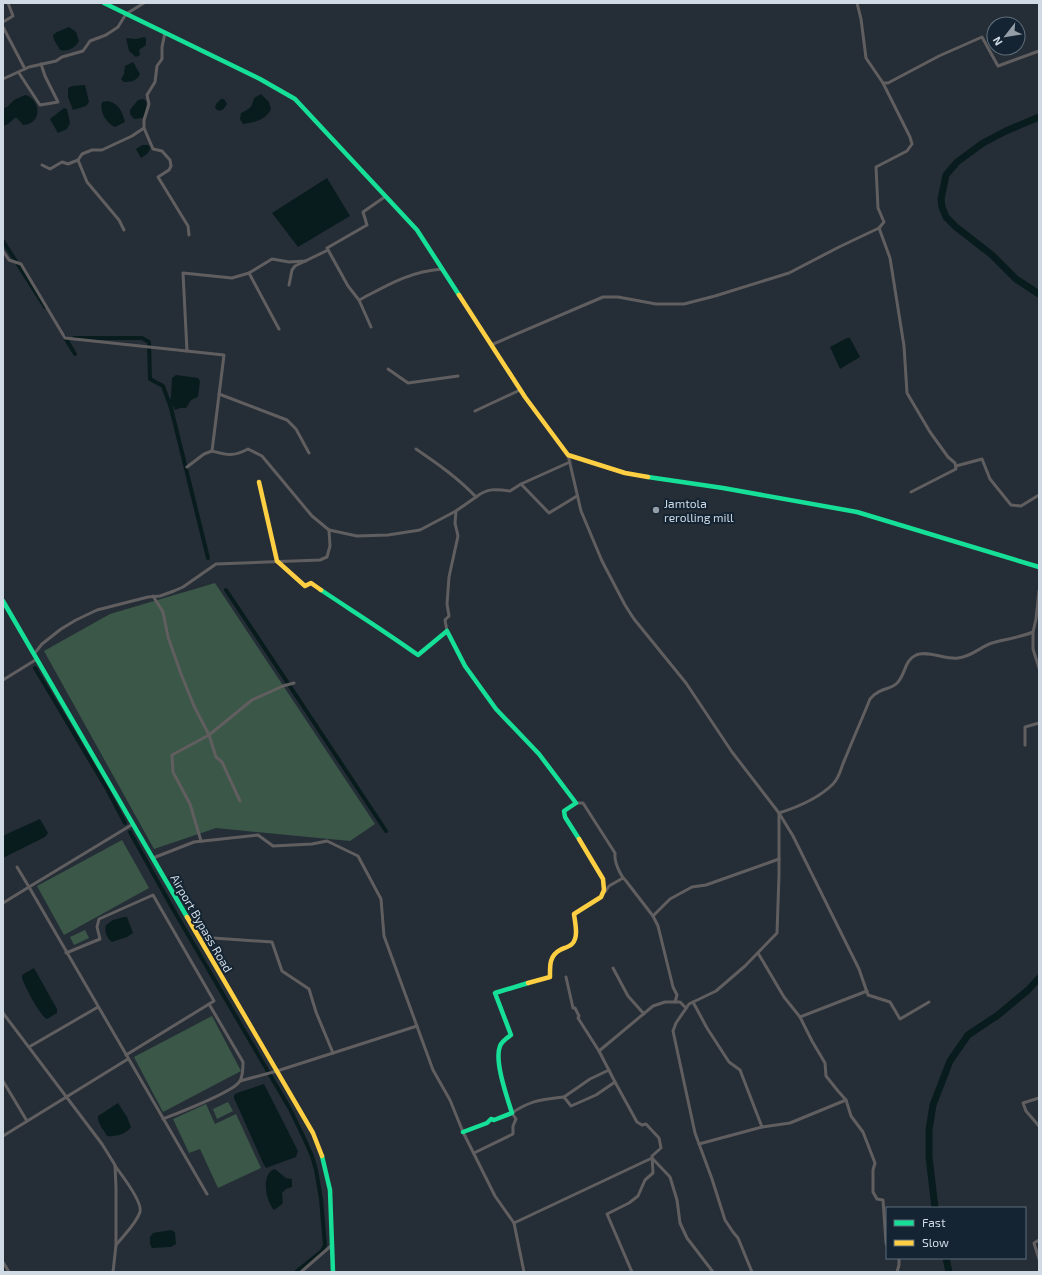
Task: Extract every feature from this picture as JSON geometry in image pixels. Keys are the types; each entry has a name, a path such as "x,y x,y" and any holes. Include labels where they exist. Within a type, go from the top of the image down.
{"street":[{"path":"3,22 13,16 8,3"},
{"path":"104,3 260,79 295,99 417,230 520,390 568,455 581,511 602,561 634,619 686,683 732,752 779,813 793,836 859,969 868,995 890,1002 900,1019 929,1002"},
{"path":"3,79 25,69 83,51 90,41 106,35 118,27 126,14 144,3"},
{"path":"491,344 603,298 618,297 656,304 684,304 715,296 789,273 838,247 879,228 884,222 878,208 876,167 907,151 912,144 883,83 866,58 861,19 857,3"},
{"path":"3,27 25,69"},
{"path":"165,33 162,47 162,58 157,66 155,82 147,95 149,104 144,120 144,128 153,149 162,151 170,160 171,166 169,170 158,177 188,226 189,235"},
{"path":"883,83 888,83 939,56 982,37 998,66 1039,51"},
{"path":"20,73 40,105 58,102 45,76 41,64"},
{"path":"42,165 50,169 62,162 68,164 78,160 82,154 92,150 102,150 132,136 144,128"},
{"path":"78,160 87,182 119,220 124,230"},
{"path":"289,285 292,270 295,266 328,250 327,248 367,225 363,212 386,196"},
{"path":"879,228 890,258 904,346 907,393 930,432 956,466"},
{"path":"328,250 348,286 359,300 371,327"},
{"path":"3,251 9,260 21,264 65,338 224,355 212,451"},
{"path":"187,351 183,274 232,278 249,273 272,259 289,262 306,261"},
{"path":"359,300 405,277 427,271 442,270"},
{"path":"249,273 279,329"},
{"path":"388,369 408,383 458,376"},
{"path":"475,411 520,390"},
{"path":"219,394 287,420 296,429 309,453"},
{"path":"416,448 452,474 476,497"},
{"path":"186,467 204,454 212,451 224,455 239,454 248,449 262,456 312,516 329,530 357,536 388,535 420,530 456,511 482,492 495,489 510,491 521,484 570,462"},
{"path":"568,455 625,473 724,488 857,512 1039,567"},
{"path":"911,492 956,469 956,466 982,459 990,479 1011,506 1021,506 1039,495"},
{"path":"259,482 277,562 305,586 311,583 367,621 379,627 418,655 447,631"},
{"path":"521,484 549,513 577,496"},
{"path":"456,511 455,523 458,536 449,578 447,604 449,616 445,620 447,631 465,666 496,709 539,754 576,803"},
{"path":"34,654 42,644 61,629 97,610 128,601 160,596 183,587 216,564 320,560 328,557 330,546 329,530"},
{"path":"1039,591 1036,623 1033,632 1033,649 1039,668"},
{"path":"153,596 163,612 168,637 194,706 209,736 216,757 222,762 240,801"},
{"name":"Airport Bypass Road","path":"3,601 313,1132 322,1154 330,1190 333,1272"},
{"path":"779,813 805,803 834,784 838,778 870,699 876,693 898,683 908,662 912,658 918,654 948,658 964,657 991,644 1033,632"},
{"path":"3,680 37,659"},
{"path":"201,841 190,804 173,772 172,754 209,736 252,700 283,686 294,683"},
{"path":"1025,745 1025,727 1039,723"},
{"path":"602,895 604,890 603,879 565,817 564,811 576,803 583,803 602,831 615,853 614,859 623,878 653,916 658,926 673,987 677,995 675,1002"},
{"path":"752,1272 738,1238 725,1220 695,1133 673,1031 676,1023 689,1004 716,991 745,966 777,933 779,813"},
{"path":"3,903 133,824"},
{"path":"153,858 194,842 258,835 273,846 312,844 327,841 358,856 381,899 384,936 432,1070 450,1100 463,1132 495,1196 514,1223 524,1272"},
{"path":"653,916 670,899 692,887 706,885 779,858"},
{"path":"17,867 206,1194"},
{"path":"474,1153 513,1134 513,1126 516,1119 512,1113 500,1067 500,1044 511,1035 495,993 550,977 550,960 554,954 574,941 576,931 574,914 601,897 610,886 623,878"},
{"path":"3,1136 214,1002 153,895 99,919 97,927 100,939 66,953"},
{"path":"199,937 272,942 282,971 309,989 316,1012 333,1053"},
{"path":"758,953 784,997 800,1017 825,1063 826,1076 846,1100 851,1116 863,1132 875,1163 873,1170 873,1192 877,1199 882,1200 886,1243"},
{"path":"613,968 628,996 644,1014"},
{"path":"514,1223 652,1158 652,1156 662,1148 659,1138 646,1124 642,1125 636,1122 599,1050 578,1018 579,1016 575,1008 573,1008 566,977"},
{"path":"800,1017 867,991"},
{"path":"599,1050 653,1006 665,1002 680,1002 686,1008"},
{"path":"693,1002 707,1028 729,1062 740,1070 762,1127"},
{"path":"209,1004 243,1062 240,1081"},
{"path":"29,1047 98,1007"},
{"path":"3,1013 102,1144 139,1205 140,1210 136,1219 116,1245"},
{"path":"163,1119 230,1090 240,1081 277,1071 417,1026"},
{"path":"463,1132 487,1123 491,1119 494,1120 512,1113 524,1105 532,1102 564,1097 590,1079 609,1070"},
{"path":"3,1081 27,1121"},
{"path":"564,1097 571,1106 596,1095 615,1082"},
{"path":"1039,1098 1023,1103 1026,1111 1039,1126"},
{"path":"699,1144 762,1127 790,1123 846,1100"},
{"path":"632,1272 607,1214 629,1204 638,1196 645,1180 652,1173 652,1158"},
{"path":"652,1158 670,1177 677,1200 680,1223 687,1238 713,1272"},
{"path":"113,1272 116,1245 115,1165"},
{"path":"1039,1240 1034,1243 1039,1259"},
{"path":"301,1272 332,1245"},
{"path":"897,1272 899,1259"},
{"path":"3,1262 9,1272"}],"green space":[{"path":"215,583 375,824 350,841 216,828 154,849 44,651 110,614"},
{"path":"122,840 149,888 64,935 37,886"},
{"path":"85,930 89,938 74,945 70,937"},
{"path":"212,1016 241,1071 163,1112 134,1057"},
{"path":"228,1102 233,1111 217,1119 213,1109"},
{"path":"206,1104 215,1124 236,1114 261,1168 218,1188 200,1149 189,1153 173,1119"}],"shaded area":[{"path":"69,27 76,32 79,41 71,49 60,50 54,40 53,35"},
{"path":"126,38 136,39 146,38 146,45 139,50 140,55 136,57 129,51"},
{"path":"133,62 140,74 134,81 124,82 121,79 124,74 125,66"},
{"path":"85,85 89,102 86,106 73,110 68,97 68,88 72,86"},
{"path":"261,94 269,102 271,109 260,120 243,124 240,119 241,113 247,110 252,104 254,98"},
{"path":"25,95 34,101 38,111 37,116 30,124 23,125 17,118 15,118 3,126 3,108 7,107 14,100"},
{"path":"143,99 146,101 144,116 143,118 134,119 130,114 130,110 138,100"},
{"path":"221,99 224,99 227,104 219,111 215,108 216,104"},
{"path":"108,101 120,108 125,122 115,127 106,120 102,113 101,105 102,102"},
{"path":"64,108 67,109 70,123 67,129 58,133 50,119"},
{"path":"142,145 148,145 151,148 147,154 141,158 136,149"},
{"path":"327,178 350,216 298,247 272,213"},
{"path":"847,338 850,338 860,357 840,369 830,347"},
{"path":"176,375 198,378 200,381 198,397 191,400 186,408 175,410 170,401 172,378"},
{"path":"40,819 48,833 45,837 3,858 3,836"},
{"path":"127,917 133,933 127,937 112,942 106,935 106,925 113,920"},
{"path":"34,968 57,1009 57,1013 47,1019 44,1017 29,994 22,978 22,975"},
{"path":"264,1084 298,1151 296,1157 266,1168 234,1098 234,1095 237,1093"},
{"path":"118,1103 127,1117 131,1127 127,1132 114,1136 107,1136 100,1124 98,1116"},
{"path":"275,1169 286,1178 292,1179 292,1187 286,1189 282,1193 282,1203 274,1210 267,1195 266,1182 267,1176"},
{"path":"171,1230 175,1232 176,1244 171,1247 152,1248 150,1244 150,1237 153,1233"}],"waterway":[{"path":"1039,117 983,143 957,162 946,175 941,199 946,217 956,227 992,255 1016,279 1039,294"},
{"path":"3,241 45,307"},
{"path":"64,336 75,354"},
{"path":"74,338 142,338 149,342 150,379 163,386 171,408 208,558"},
{"path":"226,590 386,831"},
{"path":"35,668 107,789 125,823"},
{"path":"130,832 173,909 290,1109 312,1156 321,1199 325,1245 322,1251 296,1272"},
{"path":"935,1207 929,1157 929,1130 933,1105 950,1061 968,1035 998,1015 1028,990 1039,978"},
{"path":"946,1259 949,1272"}],"traffic: fast":[{"path":"104,3 260,79 295,99 417,230 459,295"},
{"path":"648,477 723,488 857,512 1039,567"},
{"path":"321,590 418,655 447,631 465,666 496,709 539,754 576,803 564,811 565,817 579,839"},
{"path":"3,601 187,917"},
{"path":"463,1132 487,1123 491,1119 494,1120 512,1113 504,1089 499,1061 500,1046 503,1041 511,1035 495,993 528,983"},
{"path":"322,1156 330,1190 333,1272"}],"traffic: slow":[{"path":"459,295 525,397 568,455 625,473 648,477"},
{"path":"259,482 277,561 305,586 311,583 321,590"},
{"path":"528,983 550,977 552,958 556,952 568,947 574,941 576,930 574,914 601,897 604,890 603,879 579,839"},
{"path":"187,917 313,1133 322,1156"}],"place":[{"name":"Jamtola rerolling mill","path":"656,510"}]}
